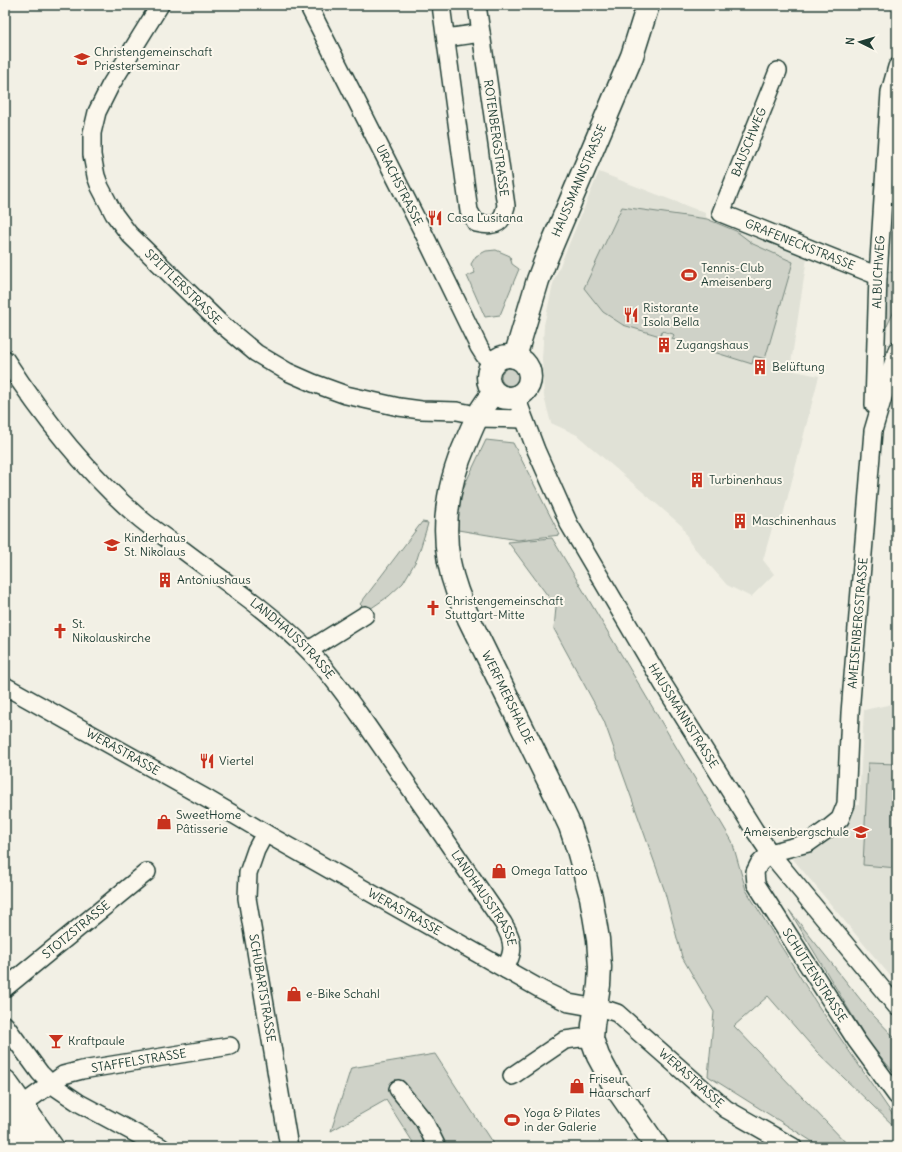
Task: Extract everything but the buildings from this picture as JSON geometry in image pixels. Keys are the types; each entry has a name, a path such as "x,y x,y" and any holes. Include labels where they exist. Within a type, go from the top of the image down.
{"street":[{"name":"SPITTLERSTRASSE","path":"160,5 110,86 97,112 92,133 92,155 100,188 114,214 129,234 219,322 256,353 288,372 329,389 362,399 399,407 421,410 457,411 467,413 477,418 523,419"},
{"name":"URACHSTRASSE","path":"308,5 426,238 479,347 484,355 493,364"},
{"name":"ROTENBERGSTRASSE","path":"441,5 469,211 476,223 488,225 494,224 502,219 506,206 478,5"},
{"name":"HAUSSMANNSTRASSE","path":"515,357 538,280 632,56 648,5"},
{"path":"446,38 481,33"},
{"name":"ALBUCHWEG","path":"873,430 878,276 890,92 897,67"},
{"name":"BAUSCHWEG","path":"720,213 778,71"},
{"name":"GRAFENECKSTRASSE","path":"720,213 878,276"},
{"name":"AMEISENBERGSTRASSE","path":"770,853 808,843 840,819 846,804 852,698 873,430 897,350"},
{"path":"507,356 515,357 522,360 530,373 528,388 523,394 516,398 504,398 494,393 490,386 488,378 489,371 493,364 499,359 507,356"},
{"name":"LANDHAUSSTRASSE","path":"5,359 27,393 53,427 120,501 158,533 254,603 309,650 334,680 503,922 508,932 512,952 504,969"},
{"name":"WERFMERSHALDE","path":"494,393 485,404 477,418 454,474 448,496 445,520 446,545 457,591 466,612 555,794 570,826 578,850 591,897 598,939 600,967 596,1008"},
{"name":"HAUSSMANNSTRASSE","path":"516,398 523,419 569,524 663,684 770,853 897,1007"},
{"path":"309,650 365,615"},
{"name":"WERASTRASSE","path":"5,686 210,800 265,833 542,990 569,1003 617,1013 726,1109 793,1147"},
{"name":"SCHUBARTSTRASSE","path":"265,833 256,850 248,872 247,898 289,1147"},
{"name":"SCHÜTZENSTRASSE","path":"770,853 759,864 755,872 756,884 856,1040 897,1096"},
{"name":"STOTZSTRASSE","path":"5,988 148,872"},
{"path":"596,1008 592,1039 598,1056 612,1082 657,1147"},
{"path":"5,1025 40,1072 51,1084 79,1102 161,1147"},
{"path":"512,1076 565,1040 580,1038 592,1039"},
{"name":"STAFFELSTRASSE","path":"10,1113 63,1075 82,1070 230,1046"},
{"path":"5,1081 10,1113 29,1147"},
{"path":"398,1089 424,1120 437,1147"},
{"path":"10,1113 52,1147"}],"shaded area":[{"path":"599,172 705,213 707,219 807,258 790,370 819,376 781,523 774,521 763,560 774,574 751,597 727,585 690,543 682,526 577,435 551,423 544,397 542,359 544,325 554,280"},
{"name":"Tennis-Club Ameisenberg","path":"622,207 707,219 736,231 753,244 793,262 765,359 754,356 752,364 672,339 673,334 662,331 660,336 623,325 603,312 584,288"},
{"path":"496,250 510,256 512,264 519,269 500,315 485,317 467,276 475,273 471,264 476,256 486,251"},
{"path":"884,270 897,274 897,305 887,326 884,328"},
{"path":"506,368 514,368 519,373 517,384 514,386 506,386 501,381 501,373"},
{"path":"486,440 513,443 560,535 518,540 458,530 457,501"},
{"path":"422,522 428,523 427,527 417,559 403,583 389,596 367,611 360,604"},
{"path":"552,538 732,841 746,890 817,1004 897,1121 897,1129 817,1052 768,996 734,1026 850,1147 821,1147 708,1076 714,1012 682,957 664,889 604,721 554,629 556,607 508,542"},
{"name":"Ameisenbergschule","path":"897,703 897,984 793,859 859,804 864,710"},
{"path":"868,763 897,764 897,868 863,865"},
{"path":"789,910 872,1014 897,1040 897,1076 869,1043"},
{"path":"435,1054 495,1147 416,1147 386,1100 331,1131 351,1068"}],"place":[{"name":"Christengemeinschaft Priesterseminar","path":"82,59"},
{"name":"Casa Lusitana","path":"435,218"},
{"name":"Tennis-Club Ameisenberg","path":"689,275"},
{"name":"Ristorante Isola Bella","path":"631,315"},
{"name":"Zugangshaus","path":"664,345"},
{"name":"Belüftung","path":"760,367"},
{"name":"Turbinenhaus","path":"697,480"},
{"name":"Maschinenhaus","path":"740,521"},
{"name":"Kinderhaus St. Nikolaus","path":"112,545"},
{"name":"Antoniushaus","path":"165,580"},
{"name":"Christengemeinschaft Stuttgart-Mitte","path":"433,608"},
{"name":"St. Nikolauskirche","path":"60,631"},
{"name":"Viertel","path":"207,761"},
{"name":"SweetHome Pâtisserie","path":"164,822"},
{"name":"Ameisenbergschule","path":"861,832"},
{"name":"Omega Tattoo","path":"499,871"},
{"name":"e-Bike Schahl","path":"294,994"},
{"name":"Kraftpaule","path":"56,1041"},
{"name":"Friseur Haarscharf","path":"577,1086"},
{"name":"Yoga & Pilates in der Galerie","path":"512,1120"}]}
